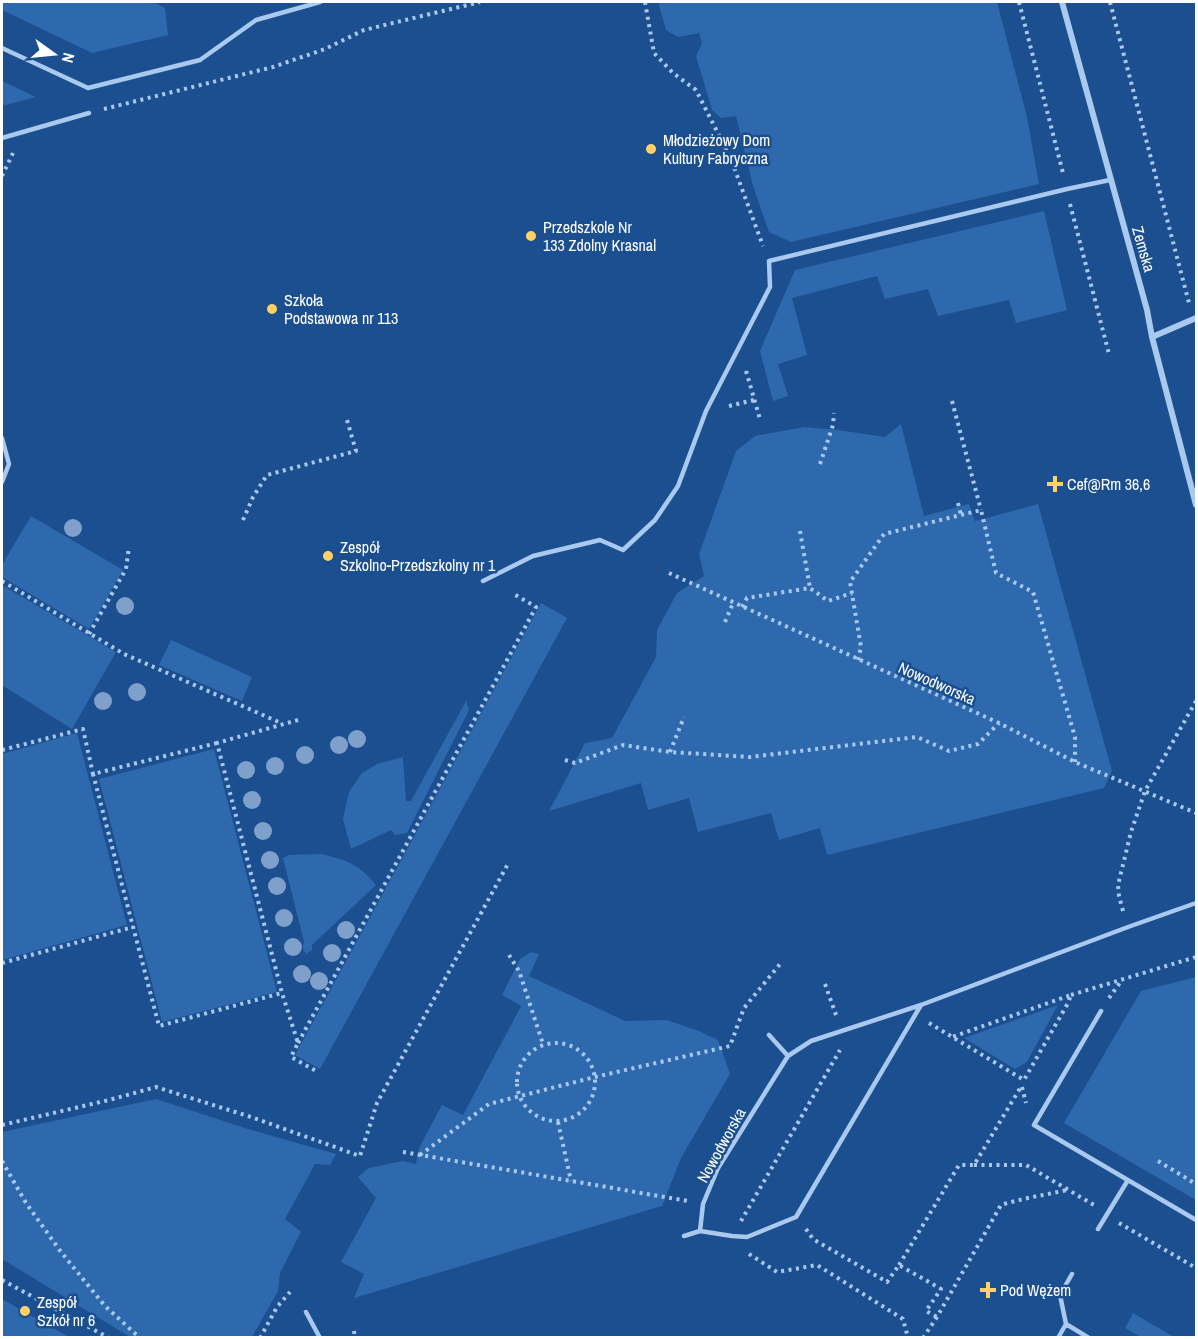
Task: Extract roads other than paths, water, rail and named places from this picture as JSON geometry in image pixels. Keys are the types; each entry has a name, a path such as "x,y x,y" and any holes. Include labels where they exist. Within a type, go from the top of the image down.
{"street":[{"name":"Zemska","path":"1062,2 1147,310 1152,337 1197,505"},
{"path":"1152,337 1195,318"}],"lane":[{"path":"2,48 88,88 200,60 256,20 320,2"},
{"path":"2,138 89,113"},
{"path":"483,581 533,556 600,540 623,550 656,520 678,486 706,411 770,287 769,261 1110,180"},
{"path":"2,438 9,464 2,482"},
{"name":"Nowodworska","path":"700,1231 703,1204 718,1168 788,1056 811,1041 921,1005 1197,903"},
{"path":"684,1236 700,1231 747,1236 796,1217 921,1005"},
{"path":"1101,1011 1034,1125 1197,1220"},
{"path":"769,1035 788,1056"},
{"path":"1098,1228 1128,1180"},
{"path":"1058,1338 1066,1324 1060,1294 1072,1274"},
{"path":"306,1312 320,1338"},
{"path":"1066,1324 1089,1338"}],"place":[{"name":"Młodzieżowy Dom Kultury Fabryczna","path":"651,149"},
{"name":"Przedszkole Nr 133 Zdolny Krasnal","path":"531,236"},
{"name":"Szkoła Podstawowa nr 113","path":"272,309"},
{"name":"Cef@Rm 36,6","path":"1055,484"},
{"name":"Zespół Szkolno-Przedszkolny nr 1","path":"328,556"},
{"name":"Pod Wężem","path":"988,1290"},
{"name":"Zespół Szkół nr 6","path":"25,1311"}]}
